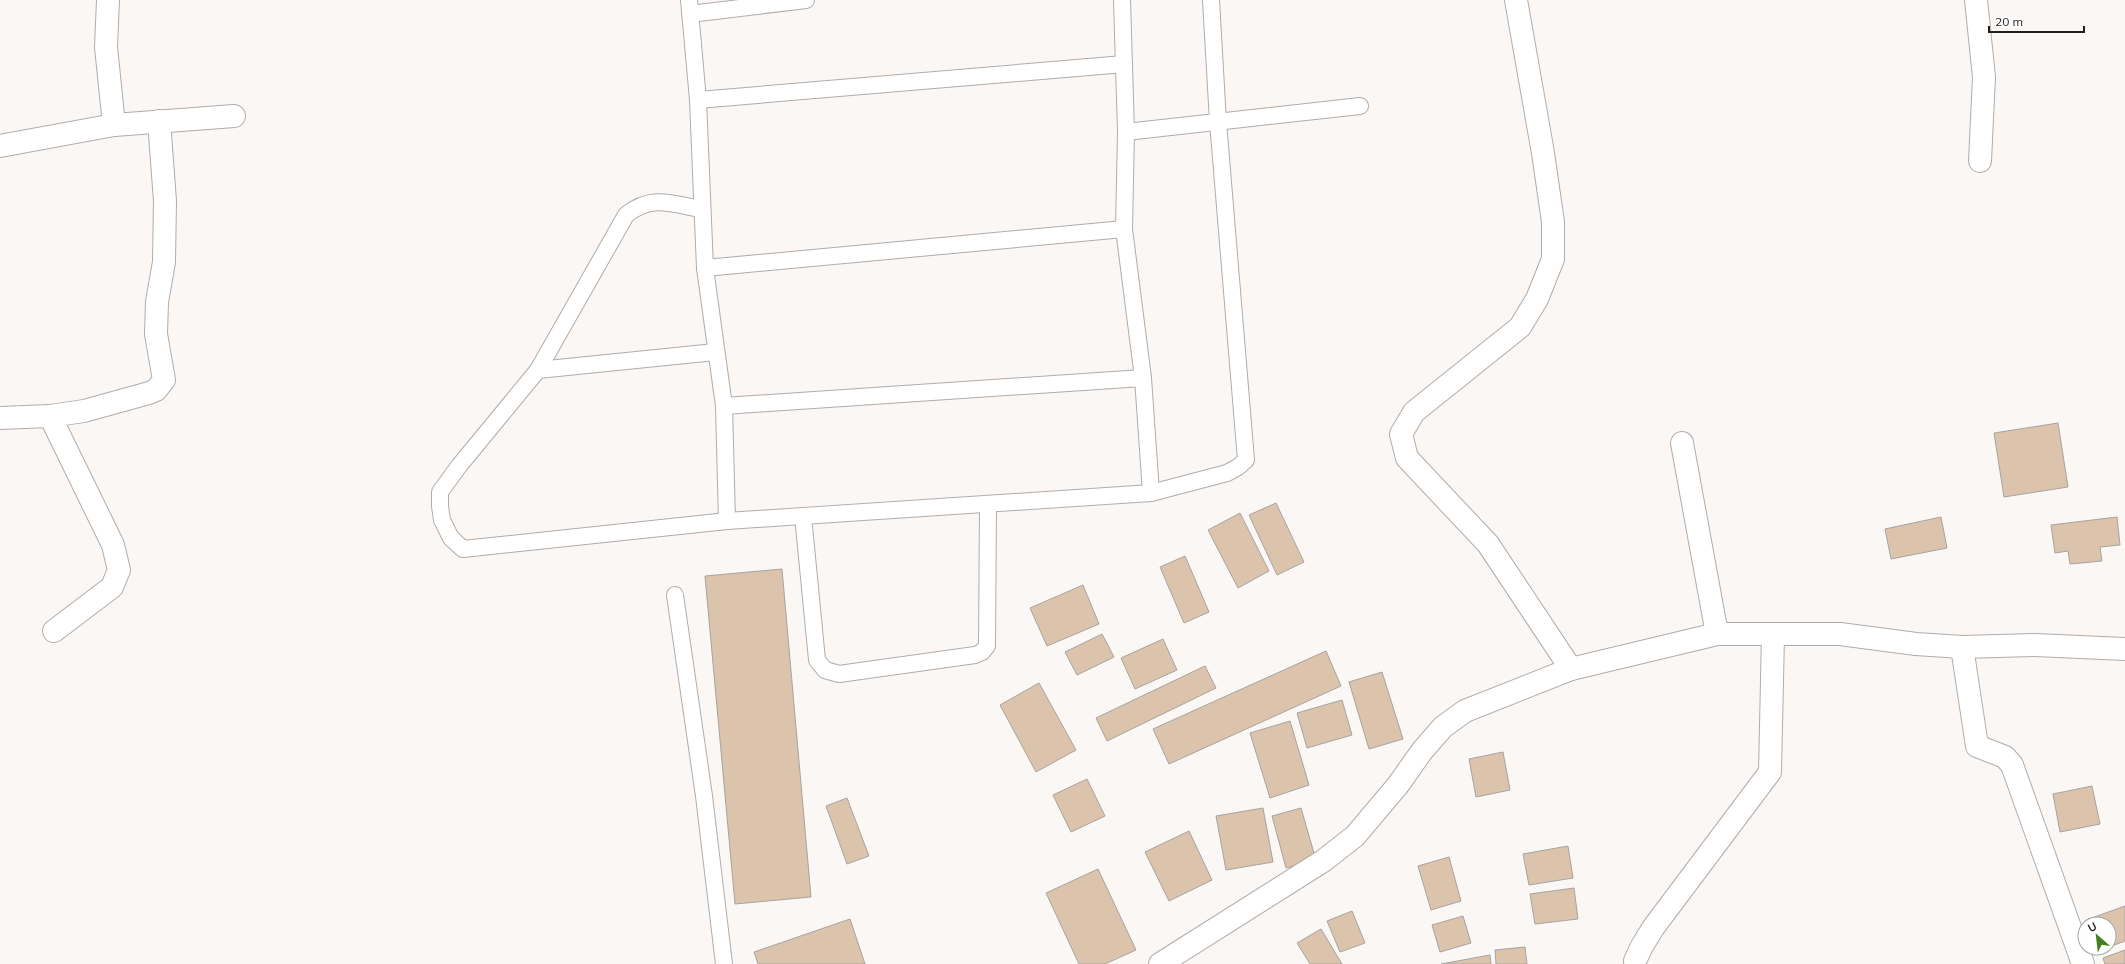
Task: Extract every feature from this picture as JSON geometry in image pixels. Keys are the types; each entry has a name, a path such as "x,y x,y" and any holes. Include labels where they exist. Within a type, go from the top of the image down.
{"street":[{"path":"108,0 106,47 114,125"},
{"path":"1516,0 1550,199 1553,222 1553,259 1537,299 1520,327 1414,412 1401,434 1407,458 1488,544 1570,669"},
{"path":"1976,0 1984,77 1980,161"},
{"path":"0,146 8,143 114,125 234,116"},
{"path":"0,418 50,416 84,411 149,393 156,390 164,380 156,334 157,302 164,262 165,200 160,121"},
{"path":"50,416 113,545 119,570 112,587 54,631"},
{"path":"1682,443 1717,634"},
{"path":"1160,964 1318,865 1355,836 1398,785 1422,751 1443,727 1465,711 1570,669 1717,634 1840,634 1916,644 1962,646 2035,645 2125,649"},
{"path":"1635,961 1653,928 1770,772 1773,634"},
{"path":"1962,646 1977,746 2005,757 2012,765 2083,964"}],"lane":[{"path":"727,521 724,406 715,352 705,268 701,209 698,100 690,7 806,0"},
{"path":"1122,0 1126,132 1124,229 1143,378 1151,493"},
{"path":"701,209 653,202 638,206 626,215 538,370 459,466 440,492 442,520 451,538 463,549 727,521 1151,493 1226,473 1238,467 1246,460 1218,122 1211,0"},
{"path":"698,100 1124,64"},
{"path":"1126,132 1360,106"},
{"path":"705,268 1124,229"},
{"path":"538,370 715,352"},
{"path":"724,406 1143,378"},
{"path":"802,516 817,660 825,670 839,674 975,655 982,652 987,646 988,504"},
{"path":"675,595 704,796 724,964"}],"building":[{"path":"2058,423 2068,487 2004,497 1994,433"},
{"path":"1276,503 1304,562 1277,575 1249,515"},
{"path":"1240,513 1269,571 1238,588 1208,530"},
{"path":"1941,517 1947,548 1891,559 1885,529"},
{"path":"2117,517 2120,545 2100,547 2102,561 2070,564 2068,551 2055,553 2051,525"},
{"path":"1185,556 1209,612 1184,623 1160,567"},
{"path":"782,569 811,897 735,904 705,576"},
{"path":"1083,585 1099,624 1047,646 1030,608"},
{"path":"1102,634 1114,657 1077,675 1065,652"},
{"path":"1163,639 1177,670 1135,689 1121,658"},
{"path":"1326,651 1341,686 1169,764 1153,729"},
{"path":"1205,666 1216,688 1107,741 1096,718"},
{"path":"1382,672 1403,739 1369,749 1349,682"},
{"path":"1039,683 1076,750 1036,772 1000,705"},
{"path":"1342,700 1352,735 1307,748 1297,713"},
{"path":"1290,721 1309,785 1270,798 1250,733"},
{"path":"1503,752 1510,790 1476,797 1469,759"},
{"path":"1087,779 1105,816 1071,832 1053,795"},
{"path":"2092,786 2100,824 2060,832 2053,794"},
{"path":"847,798 869,856 847,864 826,806"},
{"path":"1263,808 1273,862 1226,870 1216,816"},
{"path":"1301,808 1316,860 1286,868 1272,816"},
{"path":"1189,831 1212,880 1169,901 1145,852"},
{"path":"1568,846 1573,878 1529,885 1523,854"},
{"path":"1449,857 1461,901 1431,910 1418,866"},
{"path":"1098,869 1136,950 1105,964 1079,964 1046,893"},
{"path":"1574,888 1578,919 1535,924 1530,894"},
{"path":"2125,906 2125,941 2117,944 2117,916 2097,916"},
{"path":"1352,911 1365,943 1340,952 1327,921"},
{"path":"1463,916 1471,943 1440,952 1432,925"},
{"path":"850,919 865,964 758,964 754,952"},
{"path":"1321,929 1342,964 1310,964 1297,943"},
{"path":"1525,947 1527,964 1496,964 1495,950"},
{"path":"2125,950 2125,964 2105,964 2103,958 2108,956 2117,956 2117,953"},
{"path":"1490,955 1491,964 1441,964"}]}
